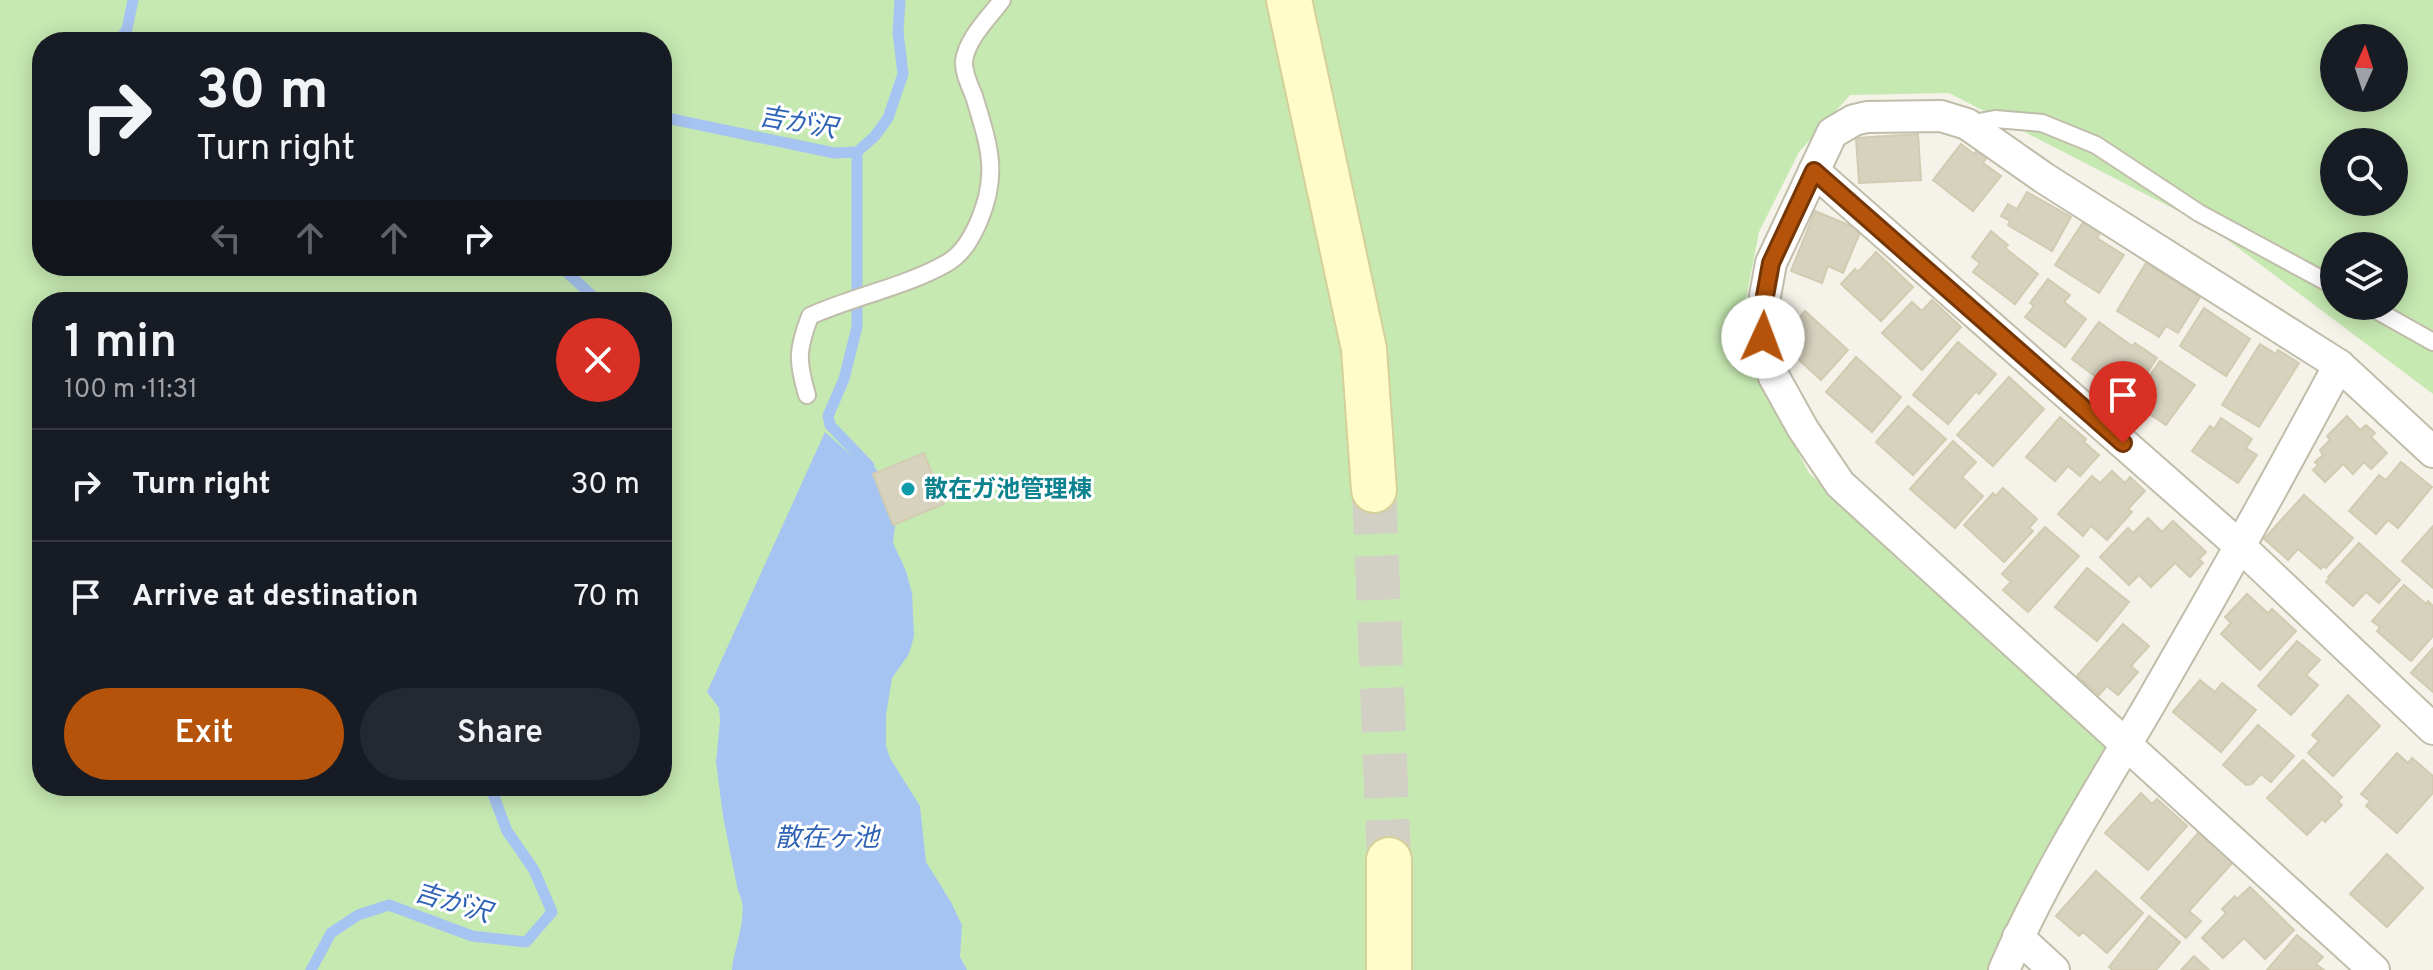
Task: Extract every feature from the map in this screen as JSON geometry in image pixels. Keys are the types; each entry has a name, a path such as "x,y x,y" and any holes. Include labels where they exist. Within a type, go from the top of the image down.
{"street":[{"path":"1289,0 1364,349 1374,490"},
{"path":"2374,970 1840,484 1803,429 1774,377 1763,337 1765,296 1771,263 1832,133 1854,120 1867,117 1941,116 1967,124 2044,178 2339,365 2433,452"},
{"path":"1814,171 2241,547 2433,729"},
{"path":"2004,970 2018,937 2241,547 2339,365"},
{"path":"1389,860 1389,970"},
{"path":"2018,937 2054,970"}],"lane":[{"path":"807,395 798,365 810,316 847,300 888,289 949,262 971,241 984,209 991,179 990,150 963,65 967,46 1002,0"},
{"path":"1967,124 1995,119 2042,123 2096,145 2199,213 2320,278"},
{"path":"2394,320 2433,342"}],"green space":[{"path":"0,0 2433,0 2433,394 2334,320 2408,320 2408,232 2320,232 2320,309 2213,229 1949,93 1850,95 1799,152 1759,232 1743,314 1765,388 1809,473 2110,745 1995,970 0,970"}],"water":[{"name":"散在ヶ池","path":"825,432 861,464 876,468 895,526 893,543 912,593 914,636 909,654 892,678 886,715 886,746 890,758 920,806 926,862 962,925 960,957 967,970 732,970 743,908 723,816 716,762 719,708 707,692"}],"building":[{"path":"1918,134 1921,180 1859,183 1856,138"},
{"path":"1961,144 1974,154 1978,149 1987,157 1983,163 2001,176 1973,211 1933,180"},
{"path":"2027,192 2071,217 2052,251 2008,225 2010,221 2001,216 2008,204 2017,209"},
{"path":"1815,211 1861,230 1843,273 1828,266 1822,283 1791,271"},
{"path":"2086,218 2102,230 2097,238 2124,255 2099,293 2055,265"},
{"path":"1991,231 2008,245 2005,248 2038,274 2015,304 1973,272 1980,263 1972,257"},
{"path":"1876,252 1913,287 1881,321 1841,284 1855,269 1858,272"},
{"path":"2146,263 2200,297 2178,333 2166,326 2159,337 2117,311"},
{"path":"2048,279 2070,295 2064,302 2086,319 2065,347 2025,317 2034,306 2030,303"},
{"path":"1932,300 1961,327 1922,370 1882,333 1912,302 1922,311"},
{"path":"2204,308 2250,339 2226,376 2180,346"},
{"path":"1805,311 1848,350 1821,380 1781,338"},
{"path":"2099,322 2132,346 2135,343 2157,358 2146,374 2134,366 2125,378 2112,369 2103,382 2072,359"},
{"path":"1958,342 1996,374 1979,394 1976,391 1948,424 1913,395"},
{"path":"2260,344 2276,354 2278,350 2299,363 2259,427 2222,405"},
{"path":"1856,357 1901,397 1872,432 1826,392"},
{"path":"2160,361 2195,385 2166,425 2137,406 2144,397 2138,393"},
{"path":"2009,377 2044,409 1993,466 1957,435"},
{"path":"1908,406 1946,439 1913,475 1876,442"},
{"path":"2347,416 2360,430 2366,425 2375,433 2371,437 2387,453 2371,469 2364,462 2353,474 2343,464 2325,482 2313,470 2318,465 2315,462 2323,455 2320,450 2330,440 2327,436"},
{"path":"2060,417 2099,455 2080,476 2068,466 2055,481 2026,457"},
{"path":"2221,418 2252,439 2246,448 2257,455 2238,483 2192,451 2210,426 2214,429"},
{"path":"1953,441 1976,462 1962,477 1983,496 1955,528 1910,489"},
{"name":"散在ガ池管理棟","path":"924,453 944,504 893,525 873,474"},
{"path":"2401,462 2432,487 2398,528 2388,520 2376,534 2349,511 2379,475 2386,480"},
{"path":"2112,471 2125,483 2130,477 2145,491 2128,509 2132,512 2107,540 2091,526 2083,536 2058,514 2092,476 2100,483"},
{"path":"2003,488 2037,519 2029,528 2033,531 2004,562 1964,525 1993,493 1996,496"},
{"path":"2304,495 2353,538 2326,568 2323,566 2321,569 2298,549 2288,560 2264,539"},
{"path":"2148,518 2162,532 2173,521 2206,552 2199,559 2203,563 2190,577 2175,563 2151,587 2139,575 2129,585 2100,557 2128,528 2133,533"},
{"path":"2433,526 2433,588 2402,561"},
{"path":"2045,527 2079,556 2028,612 2003,590 2011,582 2002,574"},
{"path":"2359,543 2400,580 2379,603 2366,592 2353,606 2326,582"},
{"path":"2087,568 2129,602 2097,641 2055,607"},
{"path":"2404,585 2426,604 2428,601 2433,606 2433,636 2411,661 2377,631 2380,627 2372,621"},
{"path":"2247,594 2268,613 2272,609 2296,631 2260,670 2221,634 2231,623 2225,617"},
{"path":"2123,624 2149,646 2131,666 2138,672 2118,695 2107,686 2099,695 2077,676"},
{"path":"2297,641 2320,660 2306,675 2318,685 2291,715 2258,686"},
{"path":"2433,648 2433,692 2411,673"},
{"path":"2200,680 2215,692 2222,683 2256,710 2221,752 2173,712"},
{"path":"2348,695 2380,726 2333,776 2308,753 2319,741 2312,735"},
{"path":"2258,725 2294,756 2271,782 2261,774 2252,784 2246,785 2223,765"},
{"path":"2397,753 2408,763 2412,758 2433,776 2433,793 2397,833 2366,806 2370,801 2361,794"},
{"path":"2303,760 2342,797 2338,801 2342,805 2307,835 2267,798"},
{"path":"2141,793 2152,804 2157,799 2187,826 2148,870 2105,833"},
{"path":"2200,831 2234,861 2189,911 2201,921 2186,938 2141,898"},
{"path":"2387,854 2423,888 2387,927 2350,894"},
{"path":"2096,871 2143,913 2107,953 2083,932 2079,936 2056,916"},
{"path":"2250,887 2294,930 2265,959 2244,938 2223,958 2202,938 2226,913 2222,909"},
{"path":"2149,916 2180,942 2156,970 2113,970 2109,967"},
{"path":"2297,935 2323,957 2316,964 2324,970 2267,970"},
{"path":"2194,956 2209,970 2181,970"}],"waterway":[{"name":"吉が沢","path":"125,32 133,0"},
{"name":"吉が沢","path":"672,119 834,153 857,152 875,136 888,118 903,74 898,32 900,0"},
{"path":"857,152 857,327 844,379 828,416 830,425 869,466"},
{"name":"吉が沢","path":"571,276 588,292"},
{"name":"吉が沢","path":"311,970 331,933 358,915 389,905 472,936 526,942 552,912 534,870 507,831 494,796"}],"tunnel":[{"path":"1374,490 1389,860"}],"place":[{"name":"散在ガ池管理棟","path":"908,489"}],"route":[{"path":"1763,337 1765,296 1771,263 1814,171 2123,443"}]}
